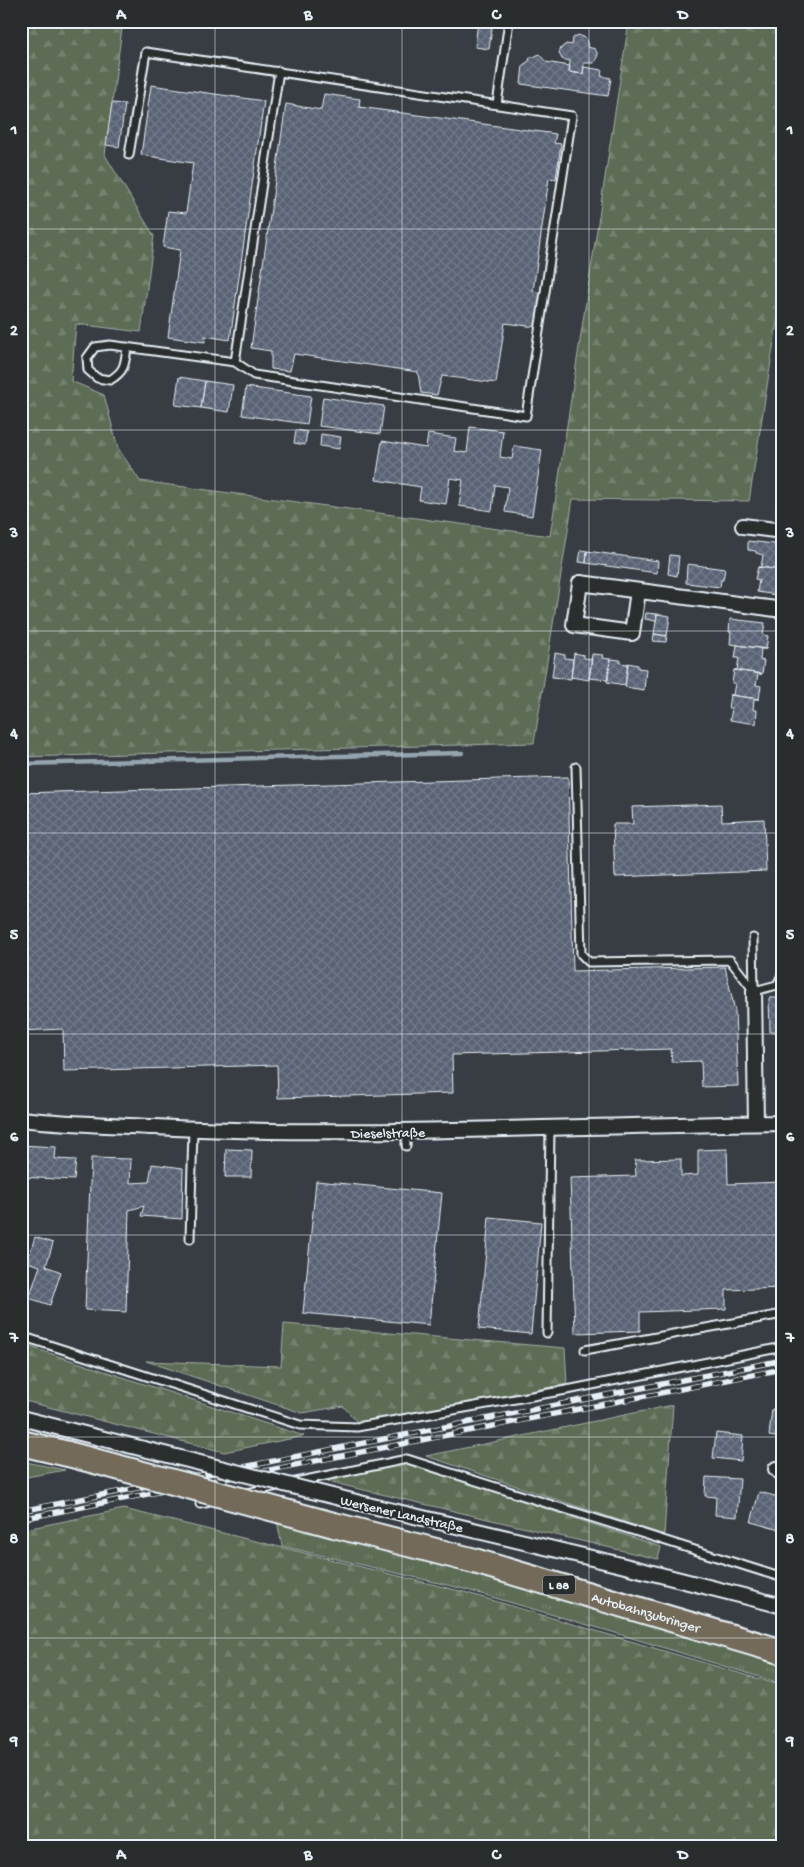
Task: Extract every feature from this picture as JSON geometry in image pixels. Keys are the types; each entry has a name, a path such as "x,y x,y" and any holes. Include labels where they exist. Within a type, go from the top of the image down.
{"highway":[{"name":"Autobahnzubringer","path":"21,1444 68,1454 471,1560 783,1652"}],"street":[{"path":"743,526 783,531"},
{"path":"638,591 632,633 574,625 580,583 783,610"},
{"path":"754,991 756,1123"},
{"name":"Dieselstraße","path":"21,1119 44,1122 288,1132 406,1132 783,1123"},
{"name":"Wersener Landstraße","path":"21,1418 783,1606"}],"lane":[{"path":"497,104 509,21"},
{"path":"127,348 125,364 120,374 110,380 97,378 88,370 87,358 95,347 110,345 235,362 254,375 526,416 572,116 146,52 129,155"},
{"path":"235,362 279,71"},
{"path":"576,767 581,954 589,962 730,960 754,991"},
{"path":"753,938 754,991"},
{"path":"754,991 780,985 783,973"},
{"path":"190,1239 193,1129"},
{"path":"547,1333 550,1129"},
{"path":"406,1132 406,1146"},
{"path":"585,1350 783,1314"},
{"path":"21,1336 300,1425 331,1425 357,1428 572,1389 783,1347"},
{"path":"200,1504 327,1474 407,1459 783,1578"}],"green space":[{"path":"21,21 123,21 105,155 154,236 141,332 76,324 71,381 104,395 118,448 140,481 550,536 629,21 783,21 783,284 749,501 573,499 534,743 21,757"},
{"path":"284,1324 565,1348 567,1384 358,1423 343,1406 302,1413 146,1361 281,1366"},
{"path":"21,1344 304,1436 224,1452 21,1400"},
{"path":"673,1405 664,1535 426,1456"},
{"path":"21,1461 65,1470 21,1478"},
{"path":"402,1461 661,1547 658,1559 317,1479"},
{"path":"124,1509 464,1592 783,1686 783,1846 21,1846 21,1530"},
{"path":"277,1521 471,1572 783,1664 783,1684 464,1589 282,1546"}],"building":[{"path":"478,21 493,21 489,49 475,47"},
{"path":"578,35 586,38 588,47 595,49 598,55 594,63 584,63 583,74 569,72 570,61 562,59 559,53 566,44 572,45 573,38"},
{"path":"539,54 546,62 570,66 569,72 583,74 584,67 602,70 601,76 611,78 608,96 521,84 523,65 529,61 530,57"},
{"path":"151,85 264,101 230,340 205,336 205,342 168,337 180,250 163,247 168,211 186,213 193,163 141,155"},
{"path":"324,94 360,99 359,107 556,134 554,143 561,144 556,179 549,178 533,291 541,292 535,327 505,323 496,383 442,376 437,395 421,393 418,372 294,354 290,371 271,369 271,351 251,348 286,104 321,110"},
{"path":"112,103 125,104 119,147 106,145"},
{"path":"179,377 205,381 201,408 175,405"},
{"path":"205,381 233,385 229,412 201,408"},
{"path":"246,387 311,396 307,424 242,415"},
{"path":"323,397 384,406 380,434 319,426"},
{"path":"470,427 503,431 500,457 512,459 514,446 542,450 532,516 505,512 508,487 495,485 492,511 459,506 463,480 450,478 446,504 419,500 421,487 376,480 382,441 426,448 428,434 456,438 454,451 467,453"},
{"path":"296,430 307,432 305,445 294,443"},
{"path":"321,434 341,437 339,449 320,446"},
{"path":"779,490 783,491 783,512 776,511"},
{"path":"748,541 783,545 783,570 758,567 761,567 763,555 756,553 756,551 748,550"},
{"path":"581,550 587,551 586,563 579,562"},
{"path":"587,551 658,561 657,573 586,563"},
{"path":"670,555 679,556 677,576 668,574"},
{"path":"688,564 725,569 720,587 686,583"},
{"path":"758,567 783,570 780,582 783,582 783,596 757,592 759,580 755,579"},
{"path":"646,613 657,614 656,621 645,619"},
{"path":"657,614 670,616 667,636 654,634"},
{"path":"730,619 765,623 763,635 768,636 766,649 730,644"},
{"path":"654,634 667,636 666,642 653,641"},
{"path":"737,645 766,649 761,649 760,660 764,661 762,674 734,670 737,670 739,658 735,658"},
{"path":"555,653 565,655 565,658 573,659 571,679 552,677"},
{"path":"574,653 584,655 584,658 592,659 589,680 571,677"},
{"path":"592,654 603,655 602,658 610,659 608,680 589,678"},
{"path":"610,659 620,660 620,663 628,664 625,685 607,682"},
{"path":"628,663 638,665 638,668 646,669 644,690 625,687"},
{"path":"734,670 762,674 758,674 756,685 761,686 759,699 730,695 733,695 735,683 732,683"},
{"path":"730,695 759,699 754,699 753,710 757,710 756,724 730,720 732,708 728,708"},
{"path":"568,777 573,971 725,967 735,1011 738,1086 702,1087 701,1061 672,1062 671,1049 452,1055 453,1093 278,1098 277,1065 64,1071 63,1029 21,1031 21,793"},
{"path":"721,804 722,821 764,819 766,871 615,877 613,824 633,824 632,807"},
{"path":"769,998 783,998 783,1032 770,1032"},
{"path":"21,1145 56,1147 55,1159 76,1160 74,1180 21,1177"},
{"path":"226,1149 252,1150 251,1177 225,1177"},
{"path":"727,1149 728,1184 783,1182 783,1288 726,1290 726,1309 640,1312 640,1331 575,1333 570,1178 636,1176 635,1160 681,1159 681,1176 698,1175 698,1150"},
{"path":"91,1158 131,1159 130,1183 149,1182 152,1164 183,1168 182,1219 141,1216 144,1206 129,1210 126,1312 85,1310"},
{"path":"316,1181 442,1193 429,1325 303,1313"},
{"path":"489,1217 541,1222 531,1334 479,1329"},
{"path":"35,1237 53,1243 46,1266 61,1272 50,1305 29,1298 40,1266 27,1262"},
{"path":"772,1409 783,1410 783,1438 769,1436"},
{"path":"716,1433 743,1436 741,1461 713,1458"},
{"path":"706,1477 740,1479 737,1517 715,1515 716,1497 705,1496"},
{"path":"759,1492 783,1498 783,1531 751,1522"}],"waterway":[{"path":"21,764 462,753"}],"railway":[{"path":"21,1511 783,1360"},
{"path":"21,1519 783,1369"}]}
